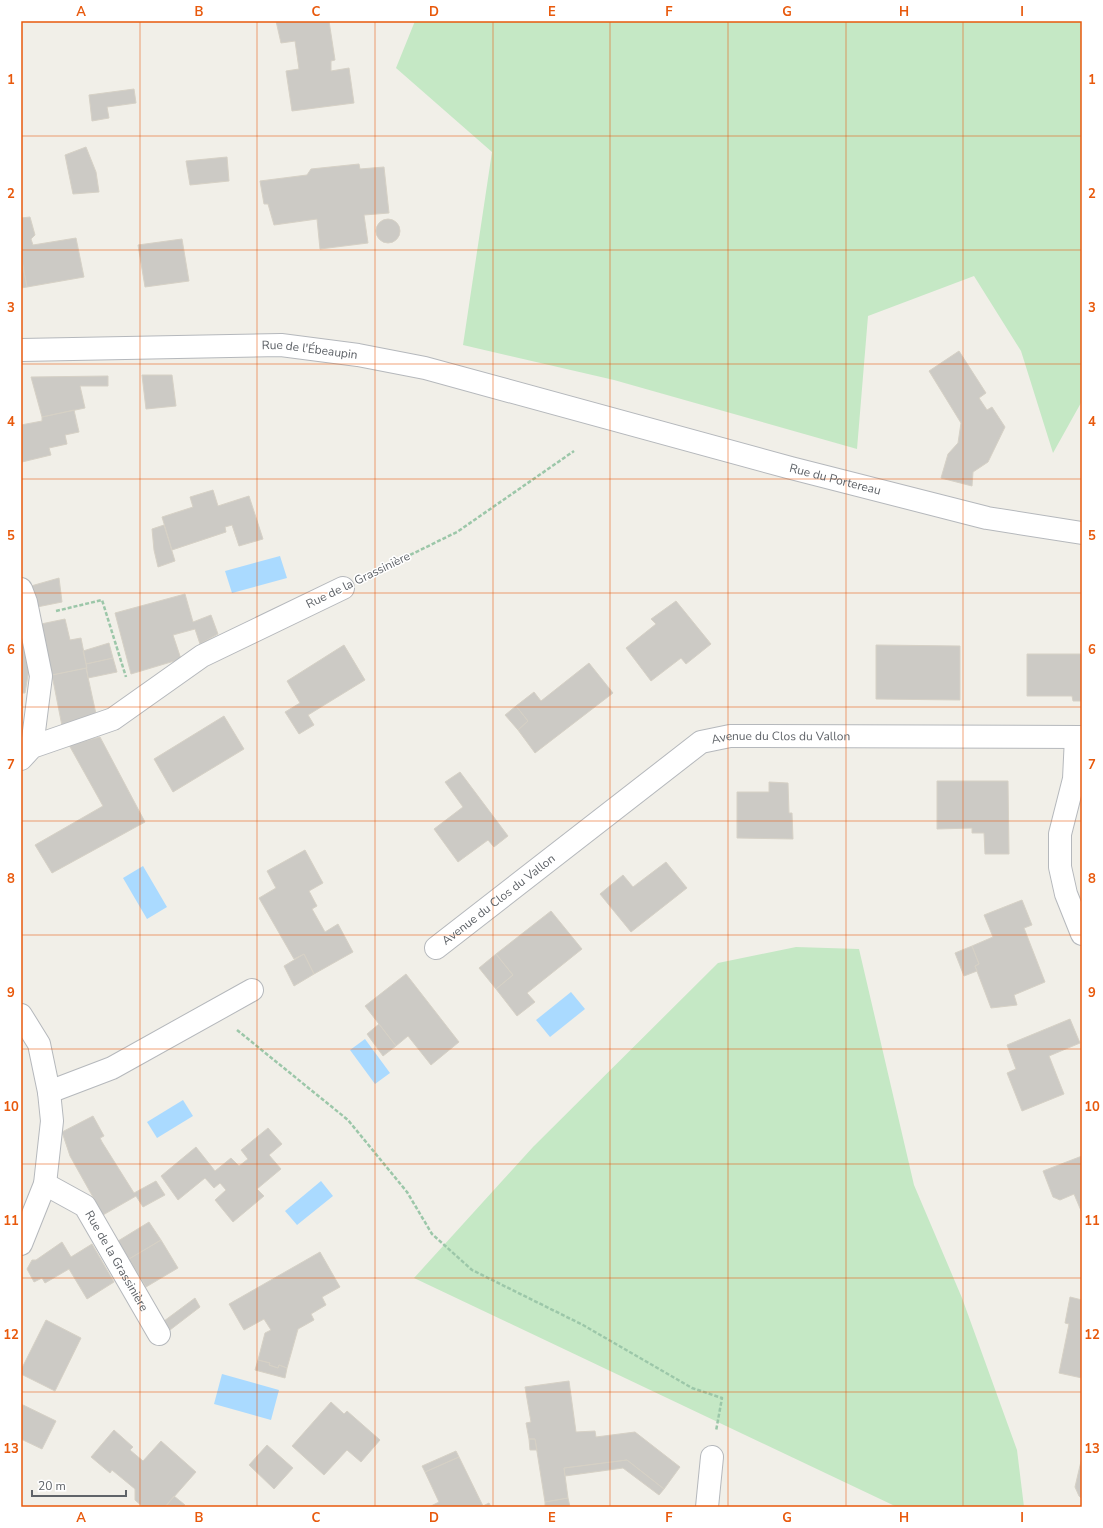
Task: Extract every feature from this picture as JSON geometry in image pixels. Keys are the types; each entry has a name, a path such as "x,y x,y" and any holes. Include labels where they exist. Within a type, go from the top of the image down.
{"street":[{"name":"Rue de l'Ébeaupin","path":"21,350 281,345 358,355 425,368 590,412"},
{"name":"Rue du Portereau","path":"590,412 791,468 987,518 1082,533"},
{"name":"Rue de la Grassinière","path":"26,753 113,719 202,656 343,588"},
{"name":"Rue de la Grassinière","path":"21,589 29,617 41,676 26,753"},
{"name":"Avenue du Clos du Vallon","path":"436,948 701,742 730,736 1079,737 1074,779 1060,834 1060,861 1062,881 1082,934"},
{"path":"49,1092 112,1068 252,990"},
{"path":"21,1015 39,1044 49,1092 52,1121 45,1184 21,1244"},
{"name":"Rue de la Grassinière","path":"45,1184 85,1206 159,1334"},
{"path":"706,1507 712,1457"}],"path":[{"name":"Rue de la Grassinière","path":"343,588 458,532 574,451"},
{"path":"29,617 102,600 125,675 138,701"},
{"path":"213,1011 348,1120 407,1192 432,1234 472,1270 583,1325 692,1388 722,1398 712,1457"}],"green space":[{"path":"415,21 1082,21 1082,401 1053,453 1021,351 974,276 868,316 857,449 614,380 463,345 492,152 396,68"},
{"path":"796,947 859,949 914,1185 962,1298 1017,1450 1024,1507 897,1507 414,1278 533,1147 718,963"}],"water":[{"path":"280,556 287,578 232,593 225,571"},
{"path":"143,866 167,907 147,919 123,878"},
{"path":"571,992 585,1009 550,1037 536,1020"},
{"path":"365,1039 390,1073 375,1084 350,1050"},
{"path":"183,1100 193,1116 157,1138 147,1122"},
{"path":"321,1181 333,1196 297,1225 285,1211"},
{"path":"222,1374 279,1390 271,1420 214,1404"}],"building":[{"path":"276,21 329,21 335,60 331,61 331,71 349,68 354,103 292,111 286,71 299,69 295,41 281,43"},
{"path":"134,89 136,103 107,107 109,118 92,121 89,95"},
{"path":"86,147 96,172 99,192 73,194 65,155"},
{"path":"227,157 229,181 190,185 186,161"},
{"path":"359,164 360,169 384,167 389,213 364,215 368,243 320,249 317,219 274,225 268,204 264,204 260,181 307,175 311,169"},
{"path":"30,217 35,235 31,239 33,245 76,238 84,277 27,287 21,256 21,218"},
{"path":"388,219 397,222 400,231 397,240 388,243 379,240 376,231 379,222"},
{"path":"182,239 189,281 145,287 138,245"},
{"path":"21,256 27,287 21,288"},
{"path":"959,351 986,393 979,398 987,410 992,407 1005,427 988,462 973,472 972,486 941,478 948,454 958,443 961,423 929,371"},
{"path":"142,375 172,375 176,406 146,409"},
{"path":"108,376 108,386 80,386 85,408 42,417 31,377"},
{"path":"74,410 79,432 65,435 67,444 49,448 51,455 22,462 21,425 42,421 42,417"},
{"path":"213,490 218,506 249,496 263,539 239,546 232,525 225,527 226,532 172,550 162,517 193,507 190,497"},
{"path":"164,525 175,561 158,567 154,550 152,529"},
{"path":"59,578 62,602 37,607 31,586"},
{"path":"185,594 193,622 211,615 218,634 200,644 195,629 173,635 181,659 131,674 115,613"},
{"path":"676,601 711,644 686,664 681,658 651,681 626,648 656,624 651,619"},
{"path":"65,619 70,640 81,638 87,668 52,675 41,624"},
{"path":"21,641 24,641 29,669 25,693 21,693"},
{"path":"109,643 113,658 86,664 83,651"},
{"path":"344,645 365,680 308,715 314,725 299,734 285,712 300,703 287,681"},
{"path":"876,645 960,646 960,700 876,699"},
{"path":"1027,654 1082,654 1082,701 1073,701 1072,696 1027,696"},
{"path":"113,658 117,672 88,678 86,664"},
{"path":"589,663 613,693 535,753 518,730 528,721 516,706 534,692 541,701"},
{"path":"86,668 96,714 62,726 52,675"},
{"path":"516,706 528,721 518,730 505,715"},
{"path":"224,716 244,749 173,792 154,759"},
{"path":"100,737 145,822 52,873 35,845 103,806 69,745"},
{"path":"460,772 508,836 494,847 488,840 458,862 434,829 463,807 445,782"},
{"path":"937,781 1008,781 1009,854 985,854 984,833 972,833 972,828 937,829"},
{"path":"769,782 788,783 789,813 792,813 793,839 737,838 737,792 769,792"},
{"path":"305,850 323,883 309,891 317,906 312,909 325,932 338,924 353,952 314,974 304,954 294,959 259,898 276,888 267,871"},
{"path":"666,862 687,888 631,932 600,894 623,875 633,887"},
{"path":"1022,900 1032,925 1024,928 1045,982 1014,995 1017,1005 991,1008 975,966 979,964 972,946 993,937 984,915"},
{"path":"551,911 582,949 527,993 535,1002 517,1016 496,989 513,975 496,954"},
{"path":"972,946 979,964 975,966 977,971 964,976 955,953"},
{"path":"304,954 314,974 294,986 284,966"},
{"path":"496,954 513,975 496,989 479,968"},
{"path":"406,974 459,1042 431,1065 408,1036 396,1046 365,1006"},
{"path":"1070,1019 1080,1043 1049,1056 1064,1094 1022,1111 1007,1073 1016,1069 1007,1045"},
{"path":"379,1024 396,1046 383,1056 367,1034"},
{"path":"93,1116 104,1136 100,1138 102,1142 134,1193 156,1181 165,1195 143,1207 136,1196 103,1215 70,1156 62,1132"},
{"path":"268,1128 282,1144 269,1155 281,1169 257,1189 264,1196 233,1222 215,1200 226,1190 220,1183 214,1188 205,1178 178,1200 161,1176 196,1147 215,1171 231,1158 239,1166 248,1159 241,1150"},
{"path":"1082,1156 1082,1213 1074,1194 1060,1200 1053,1197 1043,1171"},
{"path":"149,1222 161,1240 129,1259 118,1241"},
{"path":"161,1240 178,1268 146,1287 129,1259"},
{"path":"62,1242 71,1257 92,1244 114,1282 87,1299 69,1269 45,1283 42,1278 34,1282 27,1269 32,1260 36,1260"},
{"path":"320,1252 340,1287 322,1297 326,1305 311,1314 314,1320 298,1329 287,1368 279,1365 278,1368 269,1365 270,1363 258,1360 265,1333 271,1330 264,1319 244,1330 229,1304"},
{"path":"1070,1297 1082,1300 1082,1378 1059,1373 1069,1324 1065,1323"},
{"path":"195,1298 200,1307 170,1330 164,1321"},
{"path":"46,1320 81,1338 55,1391 21,1374 21,1370"},
{"path":"258,1360 270,1363 269,1365 278,1368 279,1365 287,1368 285,1378 255,1370"},
{"path":"569,1381 576,1432 595,1431 596,1437 635,1432 680,1467 664,1489 627,1460 564,1468 568,1498 545,1502 535,1439 529,1439 526,1423 531,1422 525,1387"},
{"path":"331,1402 344,1414 347,1411 380,1440 361,1462 347,1450 324,1475 292,1446"},
{"path":"21,1404 56,1421 42,1449 21,1439"},
{"path":"114,1430 133,1447 130,1450 143,1461 161,1441 196,1472 165,1507 143,1507 135,1500 135,1489 112,1470 110,1473 91,1457"},
{"path":"529,1439 535,1439 537,1450 530,1450"},
{"path":"267,1445 293,1468 274,1489 249,1465"},
{"path":"456,1451 459,1457 425,1472 422,1466"},
{"path":"459,1457 483,1506 489,1503 491,1507 429,1507 439,1502 425,1472"},
{"path":"1082,1457 1082,1499 1075,1487"},
{"path":"627,1460 664,1489 659,1495 623,1468 565,1476 564,1468"},
{"path":"174,1496 185,1505 183,1507 165,1507"},
{"path":"568,1498 570,1507 545,1507 545,1502"}]}
